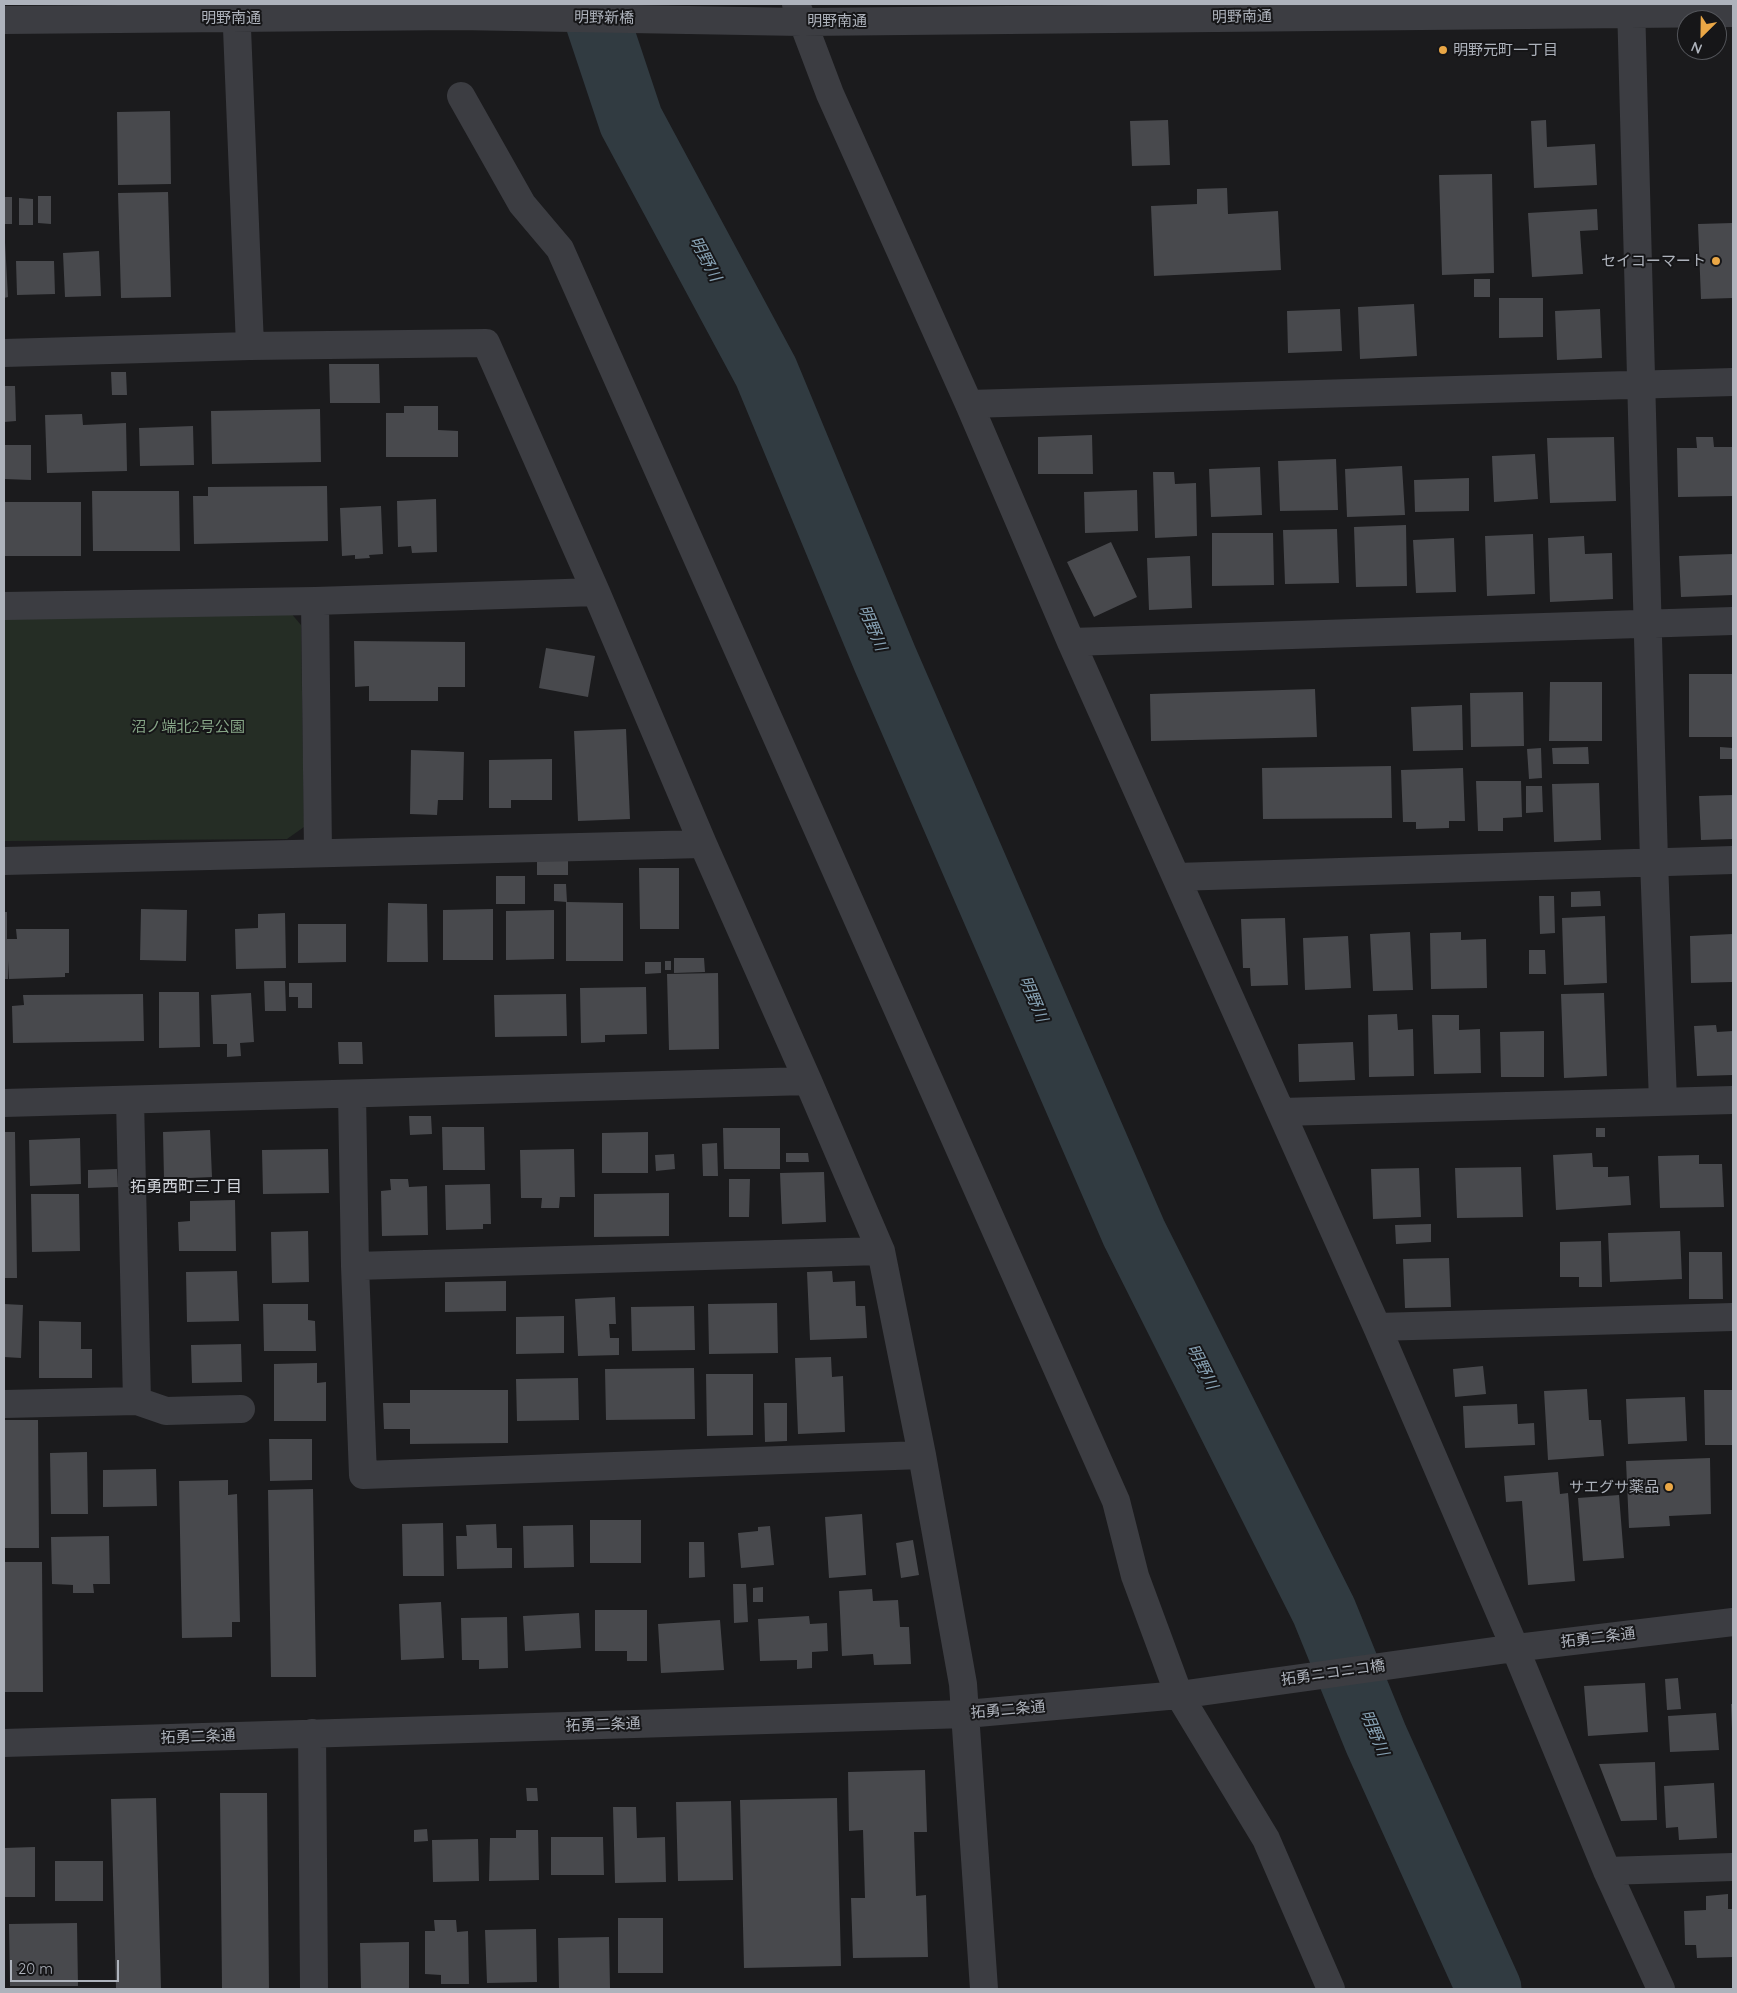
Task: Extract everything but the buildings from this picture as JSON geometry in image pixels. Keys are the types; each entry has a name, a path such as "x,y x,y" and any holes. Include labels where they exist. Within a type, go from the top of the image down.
{"street":[{"name":"明野南通","path":"751,20 799,13 1631,9 1733,13"},
{"path":"1631,9 1654,861 1663,1102"},
{"name":"明野南通","path":"4,20 237,11 458,16"},
{"path":"237,11 250,346"},
{"path":"799,13 830,94 969,404 1071,642 1377,1327 1515,1648 1607,1871 1661,1989"},
{"name":"明野新橋","path":"458,16 751,20"},
{"path":"461,96 522,204 560,248 1116,1500 1135,1576 1190,1694 1266,1839 1331,1989"},
{"path":"4,353 250,346 486,343 596,592 703,844 808,1080 881,1251 922,1455 963,1684 984,1989"},
{"path":"969,404 1733,382"},
{"path":"4,606 315,601 596,592"},
{"path":"315,601 318,853"},
{"path":"1071,642 1733,621"},
{"path":"4,861 703,844"},
{"path":"1176,878 1654,861 1733,860"},
{"path":"4,1103 808,1080"},
{"path":"352,1094 355,1266 363,1475 922,1455"},
{"path":"130,1100 137,1401"},
{"path":"1281,1112 1733,1100"},
{"path":"355,1266 881,1251"},
{"path":"1377,1327 1733,1317"},
{"path":"4,1404 137,1401 166,1411 240,1409"},
{"name":"拓勇二条通","path":"1464,1655 1733,1622"},
{"name":"拓勇ニコニコ橋","path":"1190,1694 1464,1655"},
{"name":"拓勇二条通","path":"4,1743 966,1714 1190,1694"},
{"path":"312,1733 314,1989"},
{"path":"1607,1871 1733,1867"}],"green space":[{"name":"沼ノ端北2号公園","path":"290,612 301,625 304,827 287,839 4,841 4,619"}],"waterway":[{"name":"明野川","path":"592,4 631,121 766,372 885,659 1134,1233 1324,1611 1376,1739 1489,1989"}],"place":[{"name":"明野元町一丁目","path":"1443,50"},
{"name":"セイコーマート","path":"1716,261"},
{"name":"サエグサ薬品","path":"1669,1487"}],"district":[{"name":"拓勇西町三丁目","path":"186,1187"}]}
